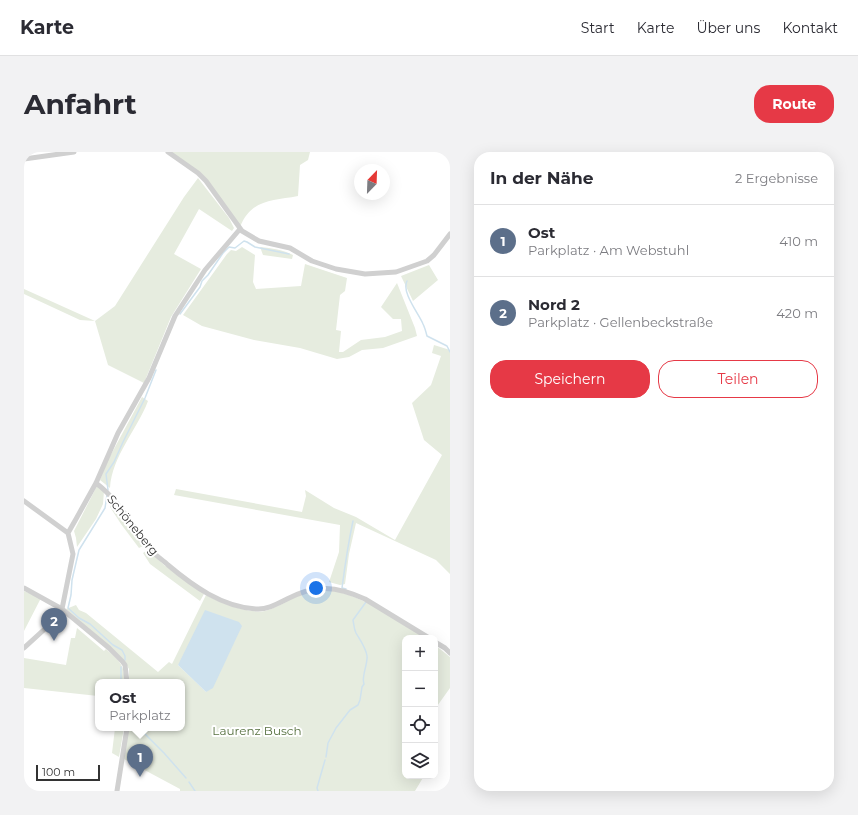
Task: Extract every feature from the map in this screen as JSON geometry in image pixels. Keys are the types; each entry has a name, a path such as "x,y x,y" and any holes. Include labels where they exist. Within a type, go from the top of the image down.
{"street":[{"path":"24,159 74,152"},
{"path":"168,152 198,172 240,229 249,237 259,241 290,248 312,261 336,269 365,274 396,272 427,261 434,255 450,234"},
{"path":"68,533 96,483 118,433 150,378 175,316 205,270 240,229"},
{"name":"Schöneberg","path":"96,483 119,505 152,552 180,575 214,598 234,605 264,609 311,589 330,588 355,594 424,635"},
{"path":"24,501 68,533 74,554 62,609 59,616 24,648"},
{"path":"24,588 62,609 122,661 126,668 127,679"},
{"path":"438,644 450,653"},
{"path":"117,791 127,731"}],"green space":[{"path":"169,152 310,152 308,160 300,165 298,196 271,201 256,206 250,211 240,227 207,181"},
{"path":"198,178 229,218 234,228 232,231 199,209 174,254 201,269 171,317 144,383 108,365 95,321 115,306 184,197"},
{"path":"242,247 255,255 253,282 256,289 301,286 305,264 347,278 345,291 340,295 336,330 341,331 339,352 343,352 361,340 385,337 402,331 401,319 393,319 381,307 397,283 417,336 383,348 362,350 349,357 337,359 300,348 254,340 202,326 183,315 227,254 231,250 236,251"},
{"path":"260,247 293,255 292,259 263,255"},
{"path":"429,265 438,280 413,301 401,276"},
{"path":"24,289 95,321 80,320 24,294"},
{"path":"434,345 450,350 450,574 436,560 356,523 349,554 345,584 340,585 329,582 339,552 340,525 174,495 176,489 302,512 306,496 305,490 334,508 356,517 395,540 442,455 424,440 412,403 431,385 441,356 432,353"},
{"path":"142,397 148,401 115,465 110,488 100,480 108,460"},
{"path":"97,486 104,491 103,504 96,519 77,547 74,531"},
{"path":"111,498 145,545 139,548 121,524 110,507"},
{"path":"149,549 164,565 204,594 200,601 150,564 143,553"},
{"name":"Laurenz Busch","path":"329,590 355,597 379,609 420,635 402,635 402,779 422,779 415,791 180,791 180,789 124,759 128,731 185,731 185,679 129,679 129,669 122,658 66,609 76,605 79,610 86,613 158,672 169,662 172,664 206,595 235,607 259,612 277,607 305,593","holes":["239,622 206,692 178,665"]},
{"path":"24,591 41,598 24,631"},
{"path":"77,628 104,651 106,649 122,666 124,679 95,679 95,696 24,688 24,658 66,665 71,638 75,638"},
{"path":"438,647 450,657 450,688 438,705"},
{"path":"115,731 123,731 119,757 112,753"}],"water":[{"path":"205,610 239,622 242,626 213,688 206,692 178,665"}],"waterway":[{"path":"180,314 200,287 202,281 229,247 235,248 244,241 255,247 289,254"},
{"path":"407,281 406,291 408,297 425,328 427,336 447,346 450,352"},
{"path":"108,490 106,474 114,462 145,398 156,370"},
{"path":"107,495 105,508 79,550 72,580 68,608 79,618 90,624 113,645 122,650 125,660"},
{"path":"346,589 342,588 353,521"},
{"path":"326,757 328,743 336,728 350,710 358,705 360,700 362,687 364,684 363,678 367,663 367,656 355,631 353,620 366,602"},
{"path":"121,667 121,679"},
{"path":"142,731 186,778"},
{"path":"318,791 317,788 325,760"},
{"path":"189,782 195,791"}],"place":[{"name":"Nord 2","path":"54,641"},
{"name":"Ost","path":"140,777"}]}
